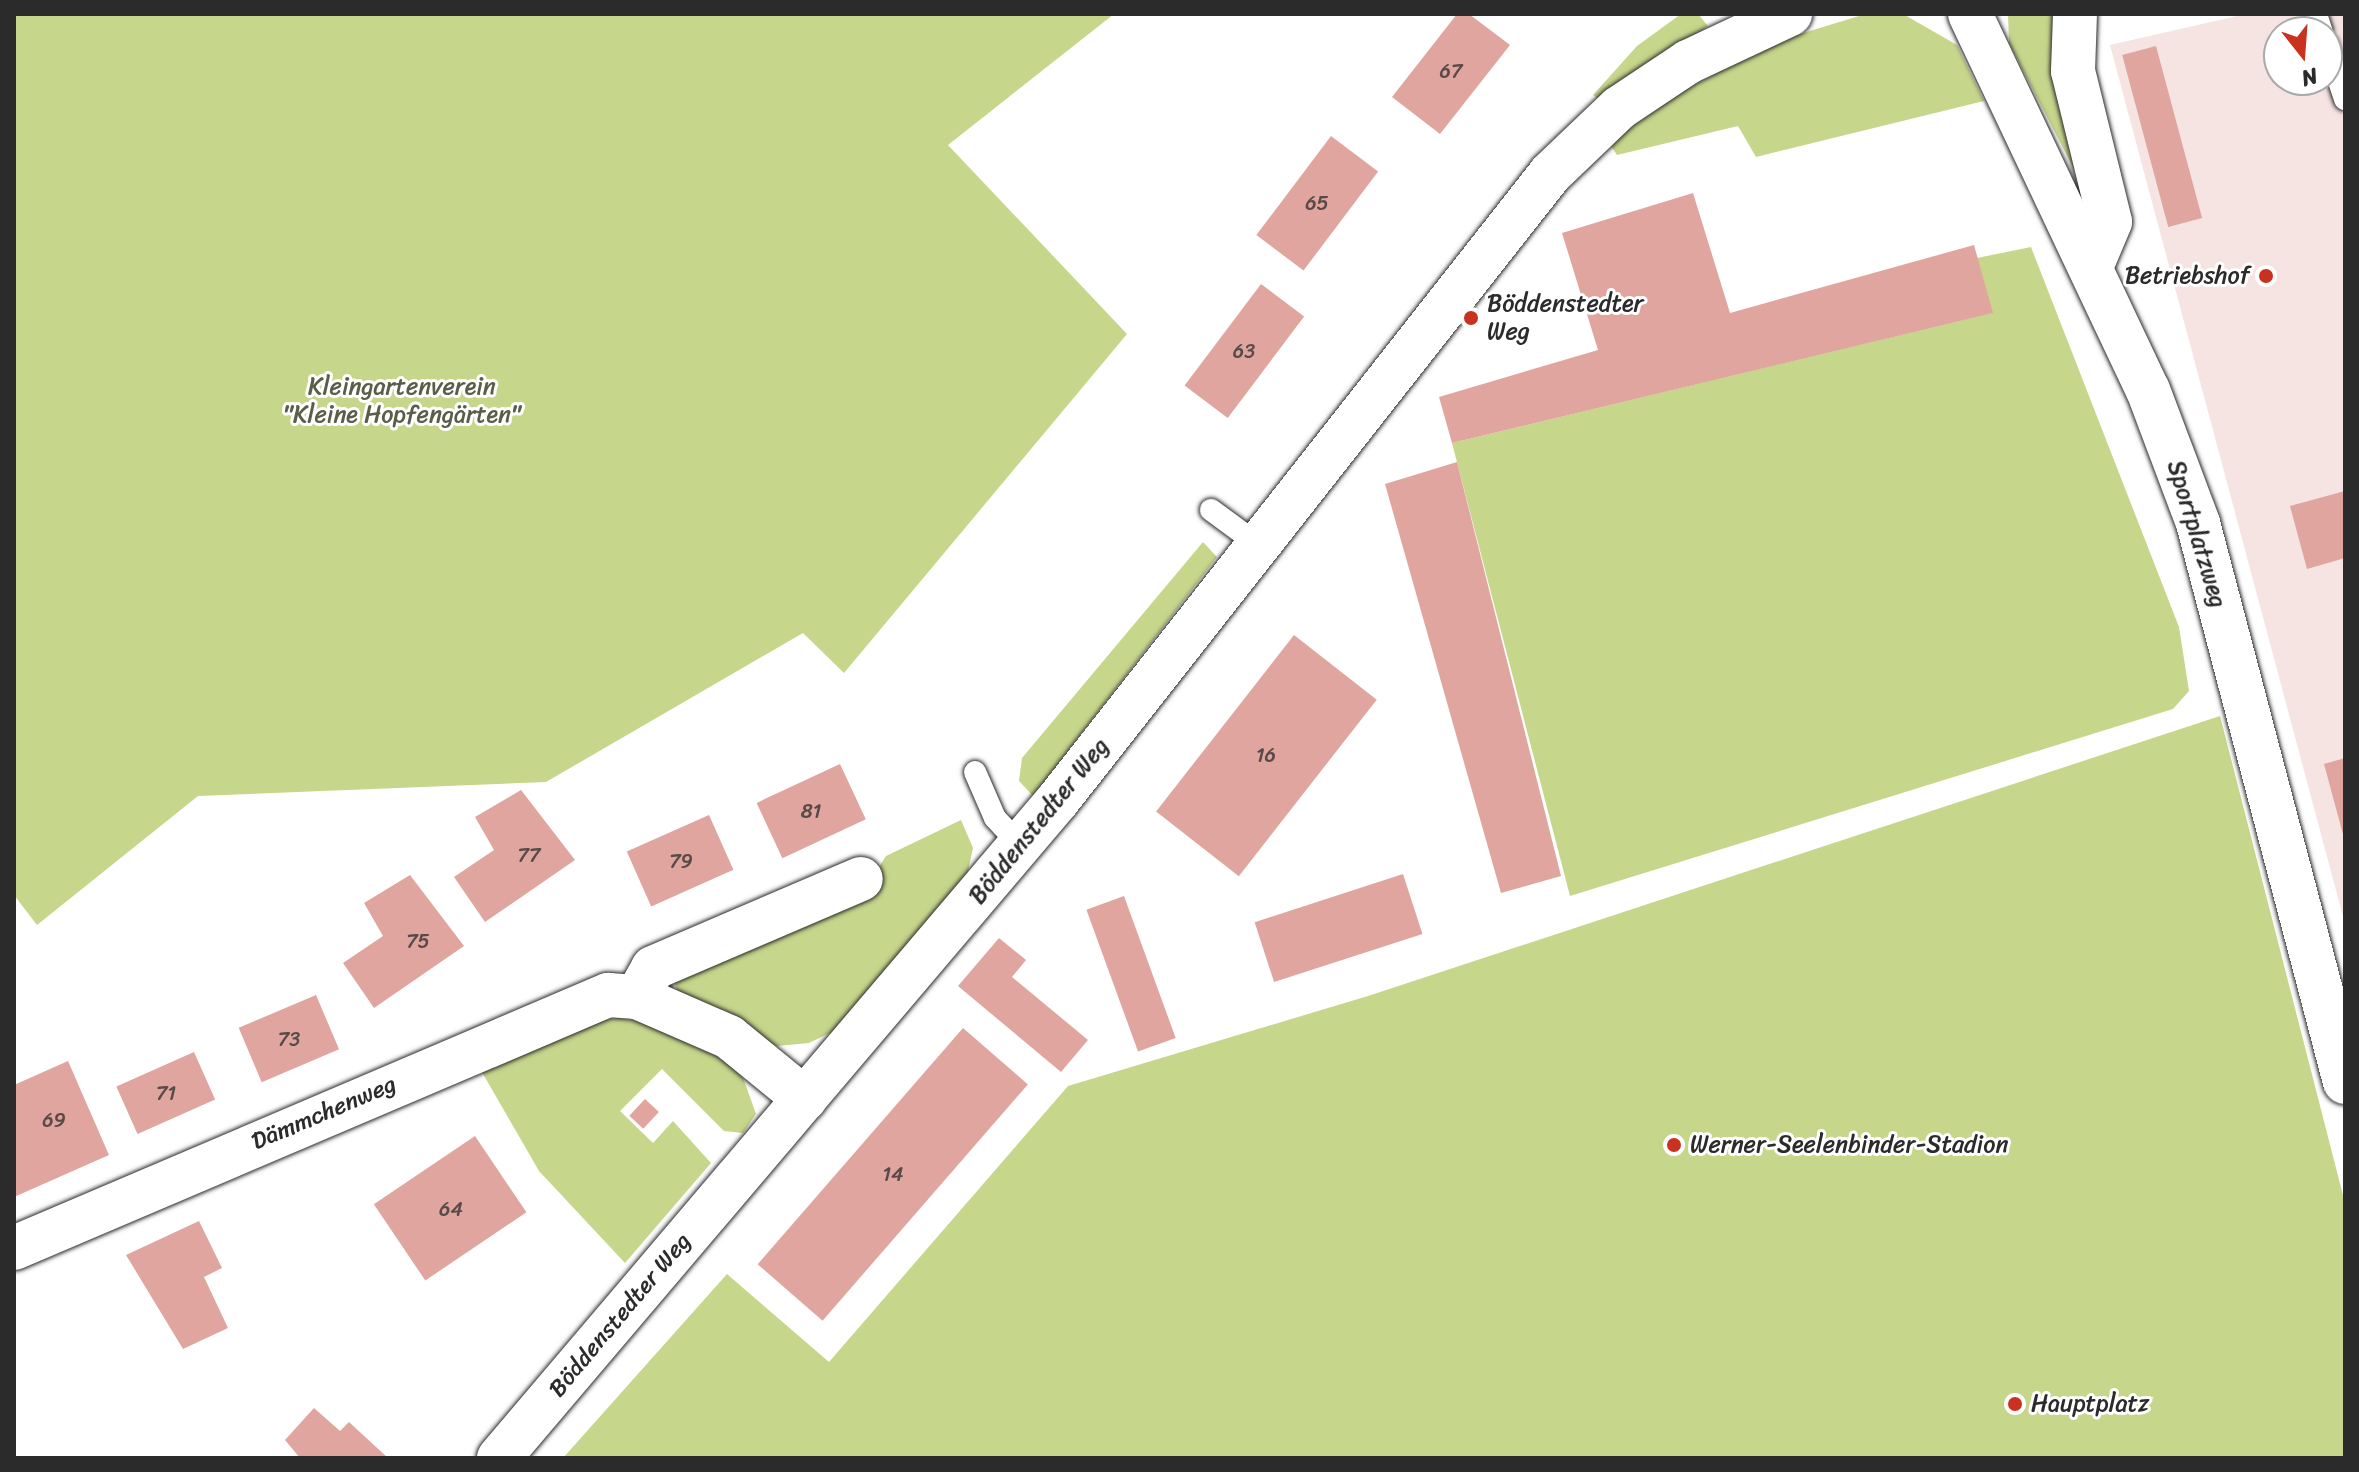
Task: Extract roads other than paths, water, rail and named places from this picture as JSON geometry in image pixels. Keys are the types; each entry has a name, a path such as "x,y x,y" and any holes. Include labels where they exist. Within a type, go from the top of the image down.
{"street":[{"name":"Sportplatzweg","path":"1970,14 2091,267 2198,523 2345,1082"},
{"path":"2075,14 2073,71 2110,222 2091,267"},
{"name":"Böddenstedter Weg","path":"499,1458 1021,846 1550,174 1619,108 1759,18"},
{"path":"637,997 653,968 861,879"},
{"name":"Dämmchenweg","path":"14,1248 574,1006 608,995 637,997 729,1037 805,1099"}],"lane":[{"path":"1211,510 1260,546"},
{"path":"975,772 995,818 1021,846"}],"place":[{"name":"Betriebshof","path":"2266,276"},
{"name":"Böddenstedter Weg","path":"1471,318"},
{"name":"Werner-Seelenbinder-Stadion","path":"1674,1145"},
{"name":"Hauptplatz","path":"2015,1404"}],"park label":[{"name":"Kleingartenverein \"Kleine Hopfengärten\"","path":"402,401"}]}
